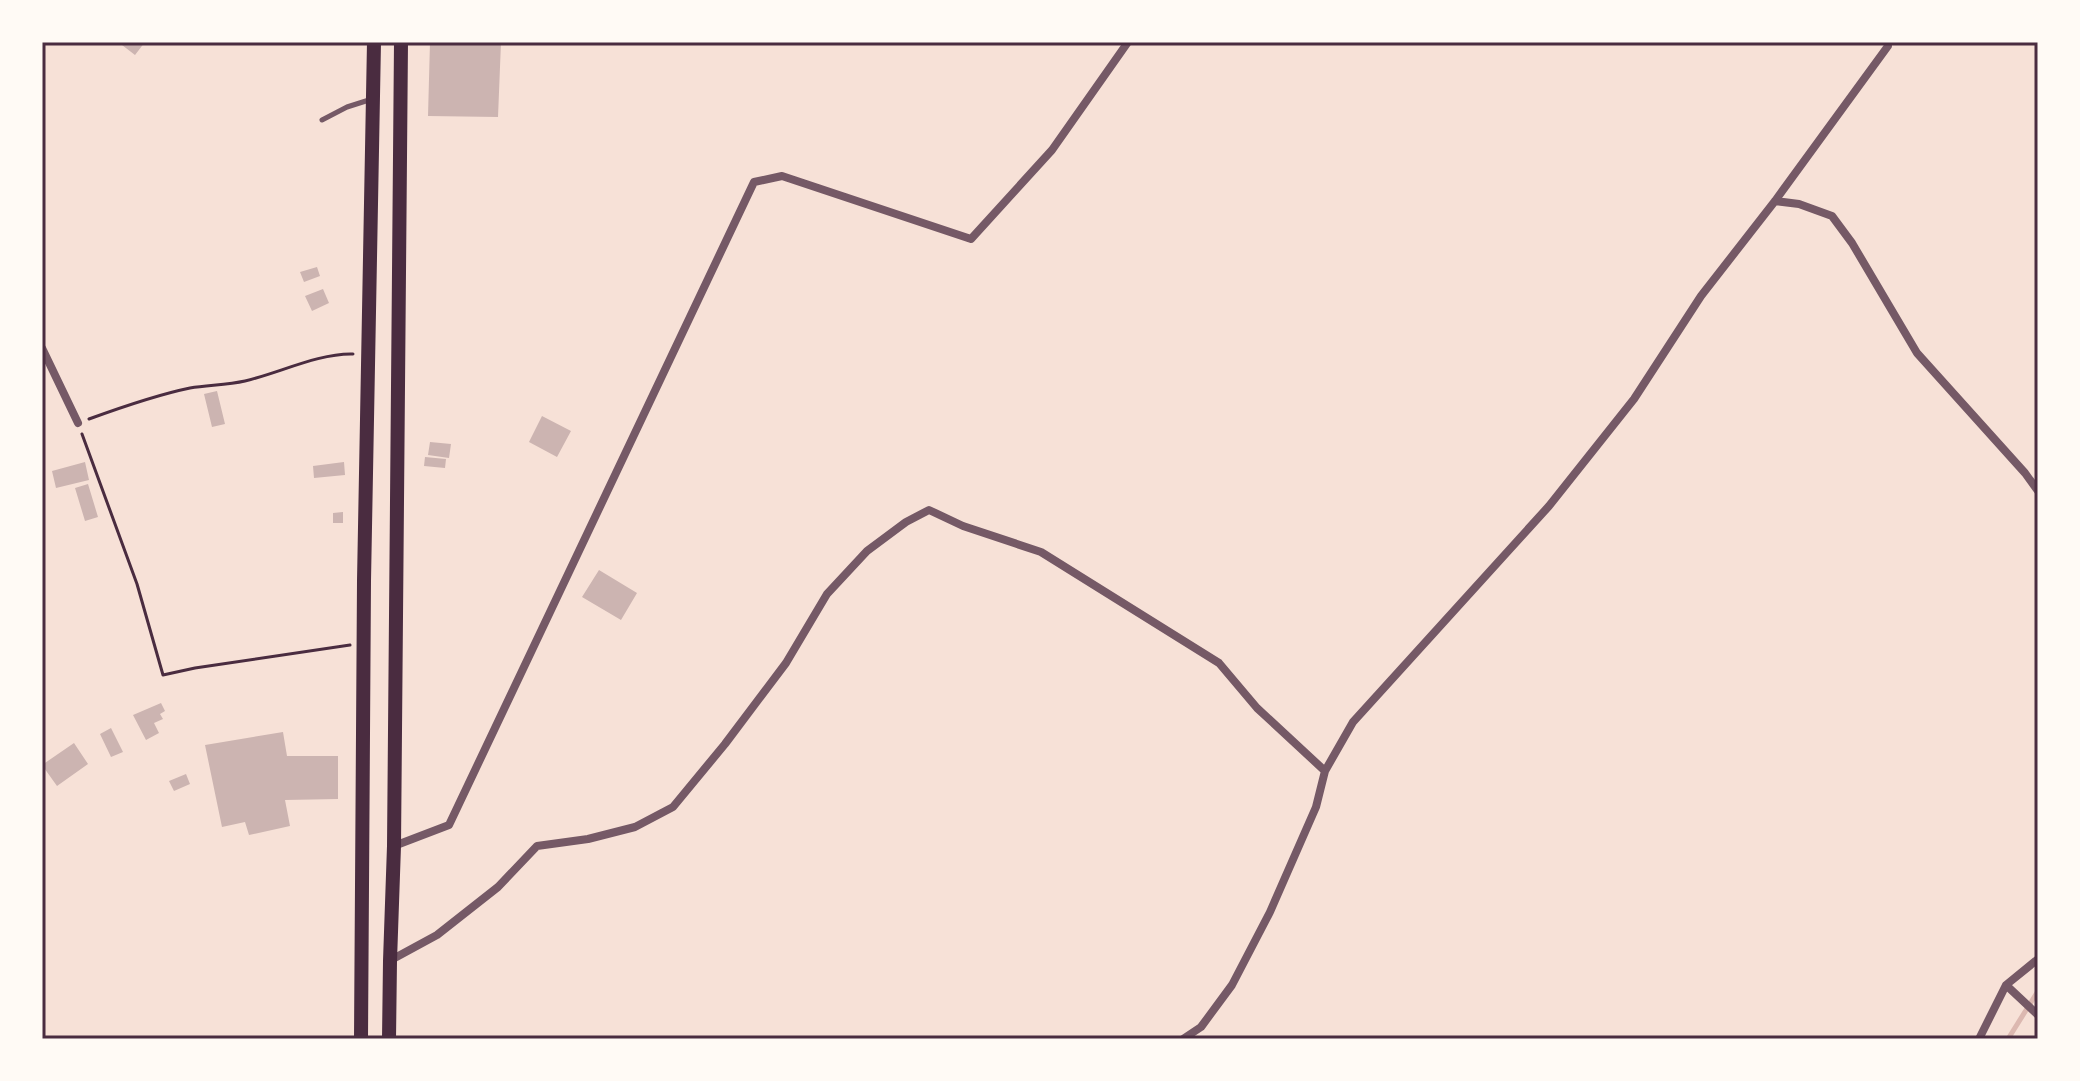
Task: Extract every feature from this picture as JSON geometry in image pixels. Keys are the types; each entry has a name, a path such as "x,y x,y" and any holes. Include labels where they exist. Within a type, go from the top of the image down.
{"main road":[{"path":"361,1039 363,643 374,42"},
{"path":"389,1039 394,846 401,42"}],"street":[{"path":"394,846 449,825 754,182 782,176 971,239 1052,150 1128,42"},
{"path":"1183,1039 1201,1027 1232,985 1270,912 1316,807 1325,771 1353,722 1578,471 1634,399 1701,296 1775,201 1890,43"},
{"path":"1775,201 1799,204 1832,216 1852,243 1917,353 2038,491"},
{"path":"42,348 78,423"},
{"path":"390,961 437,935 462,916 498,887 537,846 588,839 635,827 673,807 786,663 827,594 867,551 906,522 929,510 963,526 1041,552 1219,663 1257,708 1325,771"},
{"path":"1979,1039 2006,985 2038,959"},
{"path":"2006,985 2038,1015"}],"lane":[{"path":"322,120 347,107 374,99"}],"path":[{"path":"363,643 163,675 137,584 78,423 189,388 244,381 345,354 369,355"}],"building":[{"path":"125,42 145,42 135,55 122,45"},
{"path":"430,42 501,42 498,117 428,116"},
{"path":"317,267 320,276 304,282 300,272"},
{"path":"323,289 329,303 312,311 305,296"},
{"path":"217,391 225,424 212,427 204,394"},
{"path":"542,416 571,431 557,457 529,442"},
{"path":"430,442 451,444 449,458 428,455"},
{"path":"425,457 446,459 445,468 424,466"},
{"path":"85,462 89,480 56,488 52,471"},
{"path":"344,462 345,475 314,478 313,466"},
{"path":"88,484 98,517 85,521 75,488"},
{"path":"343,512 343,523 333,523 333,513"},
{"path":"599,570 637,593 621,620 582,597"},
{"path":"161,703 165,711 160,714 163,719 154,723 159,733 146,740 133,715"},
{"path":"111,728 123,752 111,757 100,734"},
{"path":"283,732 287,756 338,756 338,799 285,800 290,826 249,835 245,822 222,827 205,745"},
{"path":"74,743 88,764 57,786 42,765"},
{"path":"186,774 190,784 174,791 169,781"}],"waterway":[{"path":"2008,1039 2038,991"}]}
